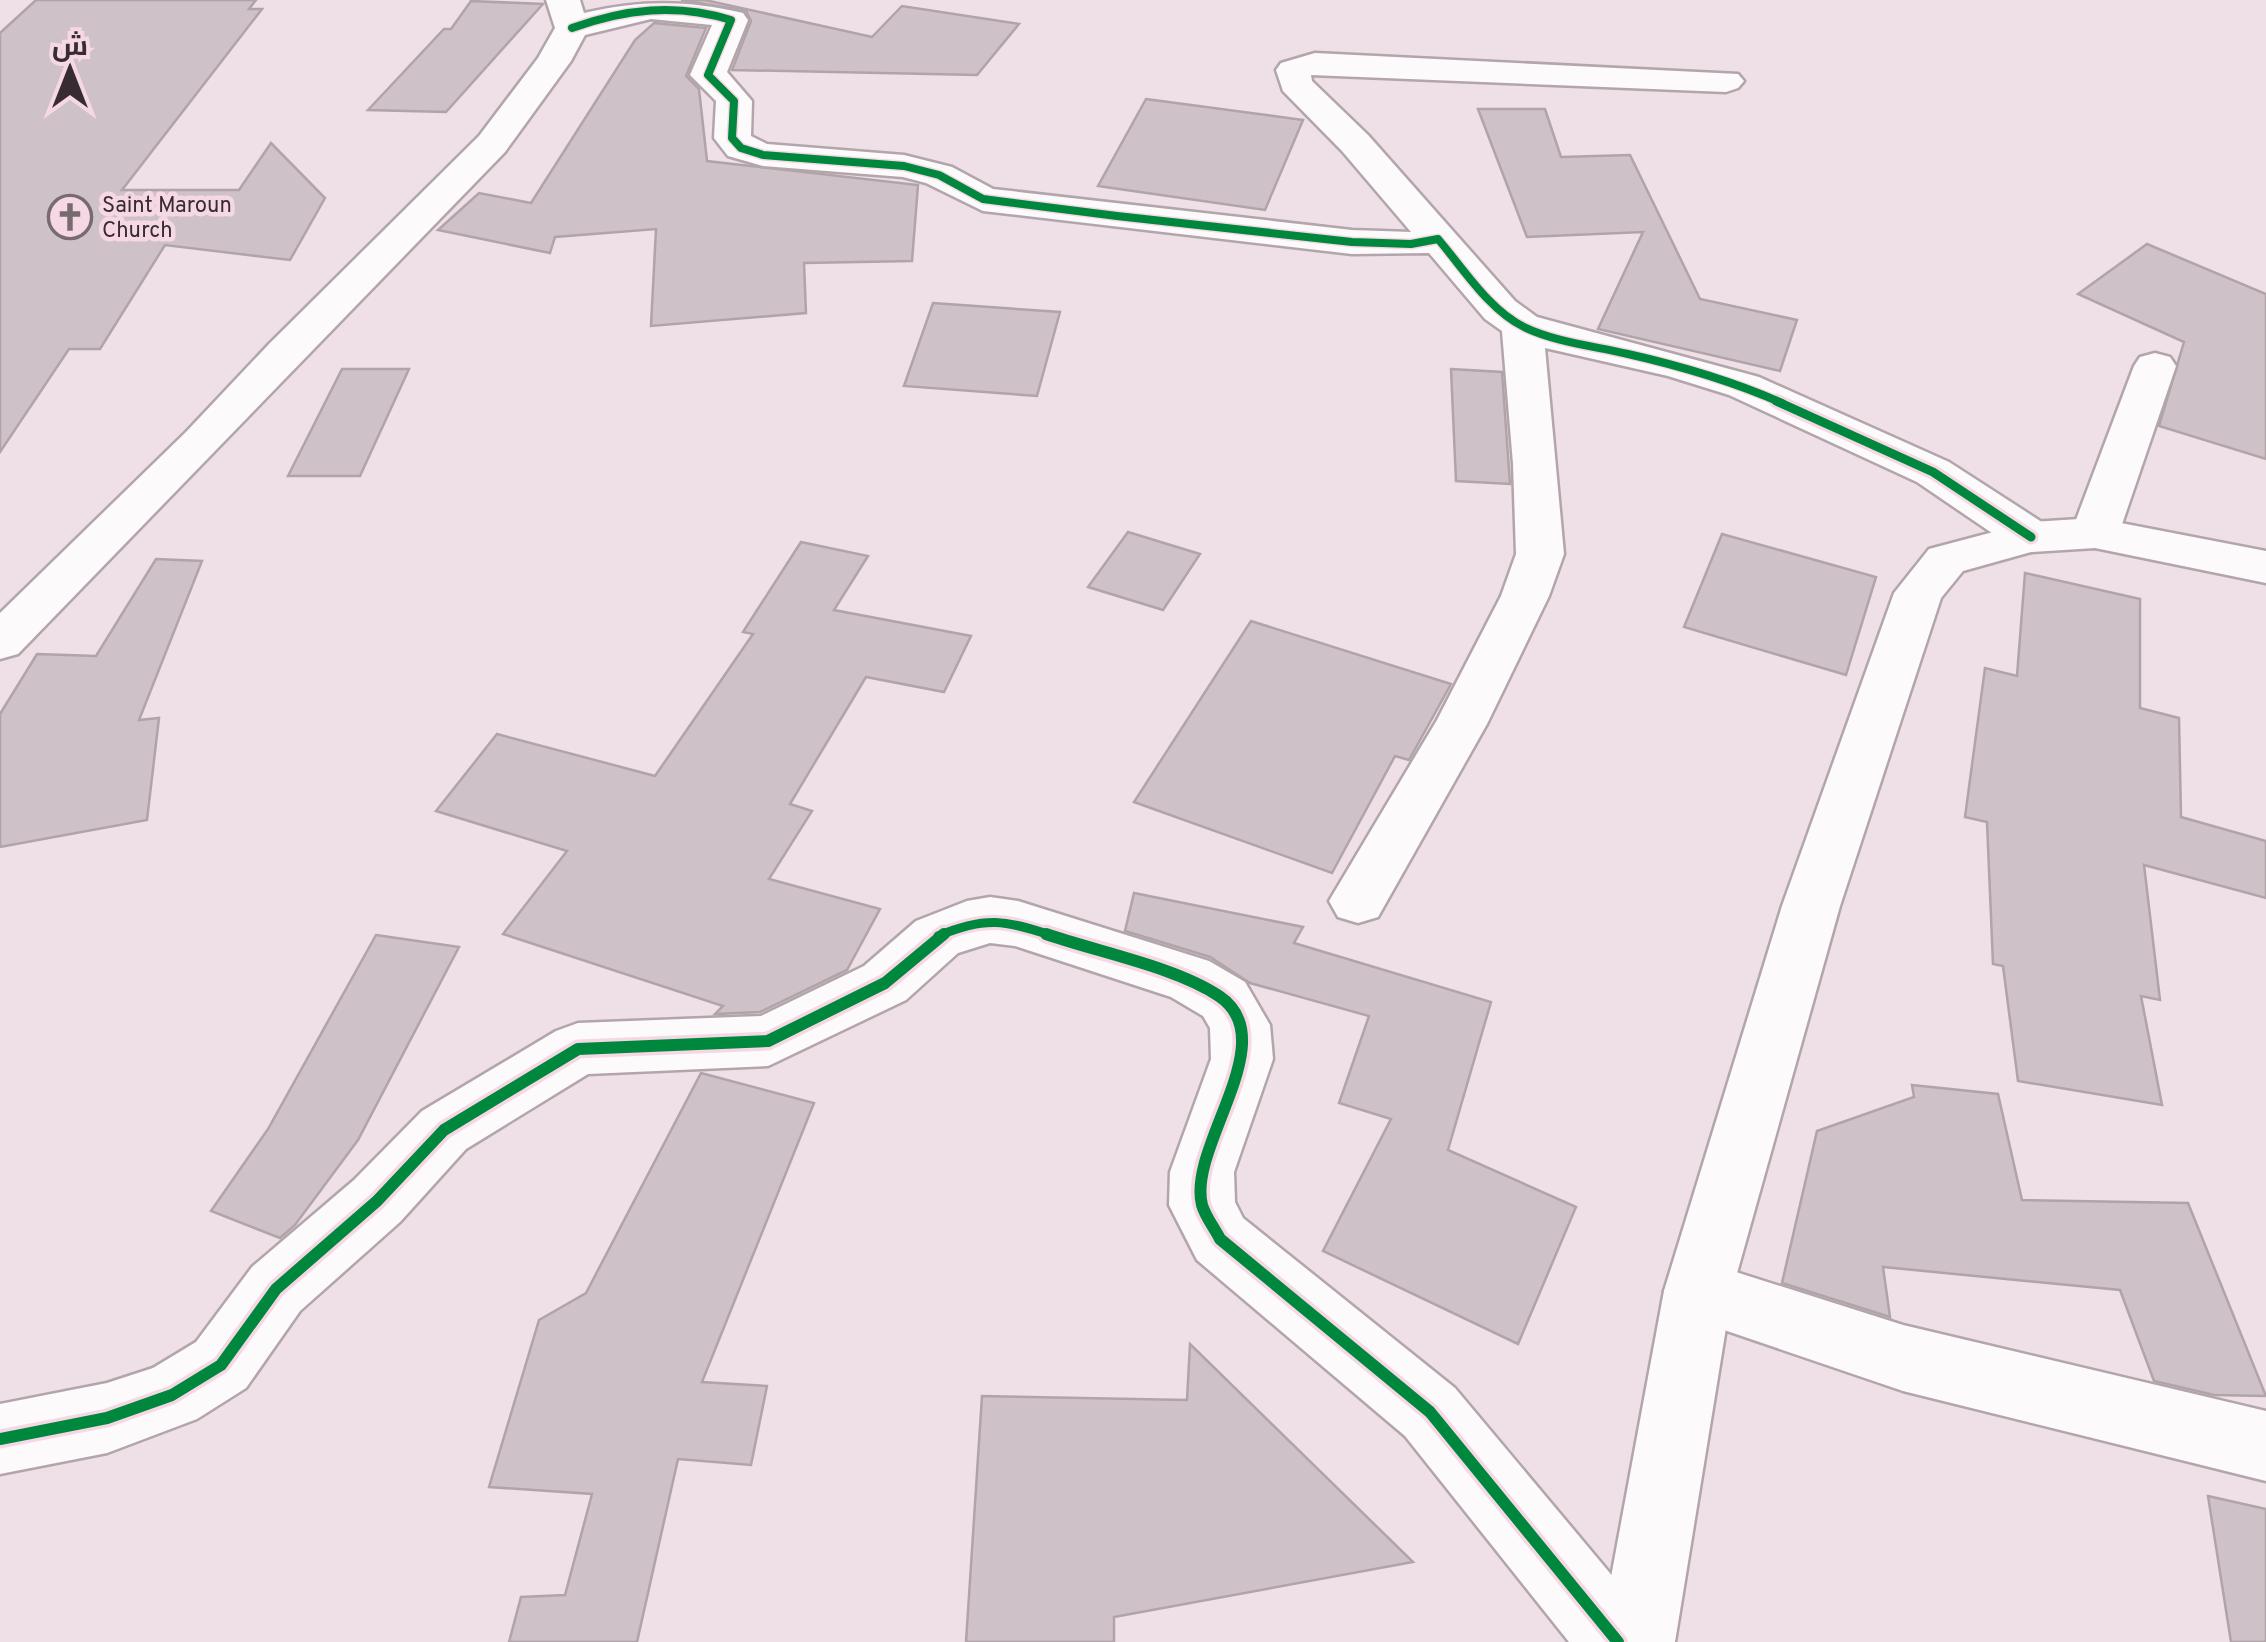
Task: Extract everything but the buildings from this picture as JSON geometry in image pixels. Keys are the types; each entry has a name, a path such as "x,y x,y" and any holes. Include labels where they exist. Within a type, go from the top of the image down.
{"street":[{"path":"0,642 492,144 554,61 567,14 605,16 659,8 706,10 731,20 708,75 728,88 738,110 732,138 741,148 763,155 904,166 940,175 983,199 1136,219 1352,242 1412,244 1438,239"},
{"path":"1726,82 1315,64 1293,70 1295,84 1355,144 1500,310 1522,326 1563,340 1680,366 1761,392 1933,472 2031,536"},
{"path":"1358,900 1461,724 1526,596 1540,554 1536,464 1522,326"},
{"path":"2095,533 2155,366"},
{"path":"1637,1642 1698,1291 1811,906 1918,593 1946,560 2031,536 2095,533 2266,568"},
{"path":"0,1439 108,1418 172,1395 221,1366 276,1289 377,1201 444,1130 578,1049 768,1042 885,983 937,937 966,924 990,920 1018,924 1112,958 1188,978 1224,999 1240,1025 1242,1059 1202,1172 1202,1205 1220,1239 1430,1412 1618,1642"},
{"path":"1698,1291 1903,1358 2266,1446"}],"cycle path":[{"path":"572,28 651,9 691,10 731,20 708,75 734,101 732,138 741,148 763,155 904,166 939,175 983,199 1117,216 1352,242 1411,244 1438,239 1500,310 1522,326 1744,386 1933,472 2031,537"},
{"path":"0,1439 107,1418 172,1395 221,1365 276,1289 377,1201 444,1130 578,1049 768,1041 885,983 937,937 967,924 990,920 1018,924 1188,978 1224,999 1240,1025 1242,1059 1202,1172 1202,1205 1220,1239 1430,1412 1618,1642"}],"place":[{"name":"Saint Maroun Church","path":"70,217"}]}
